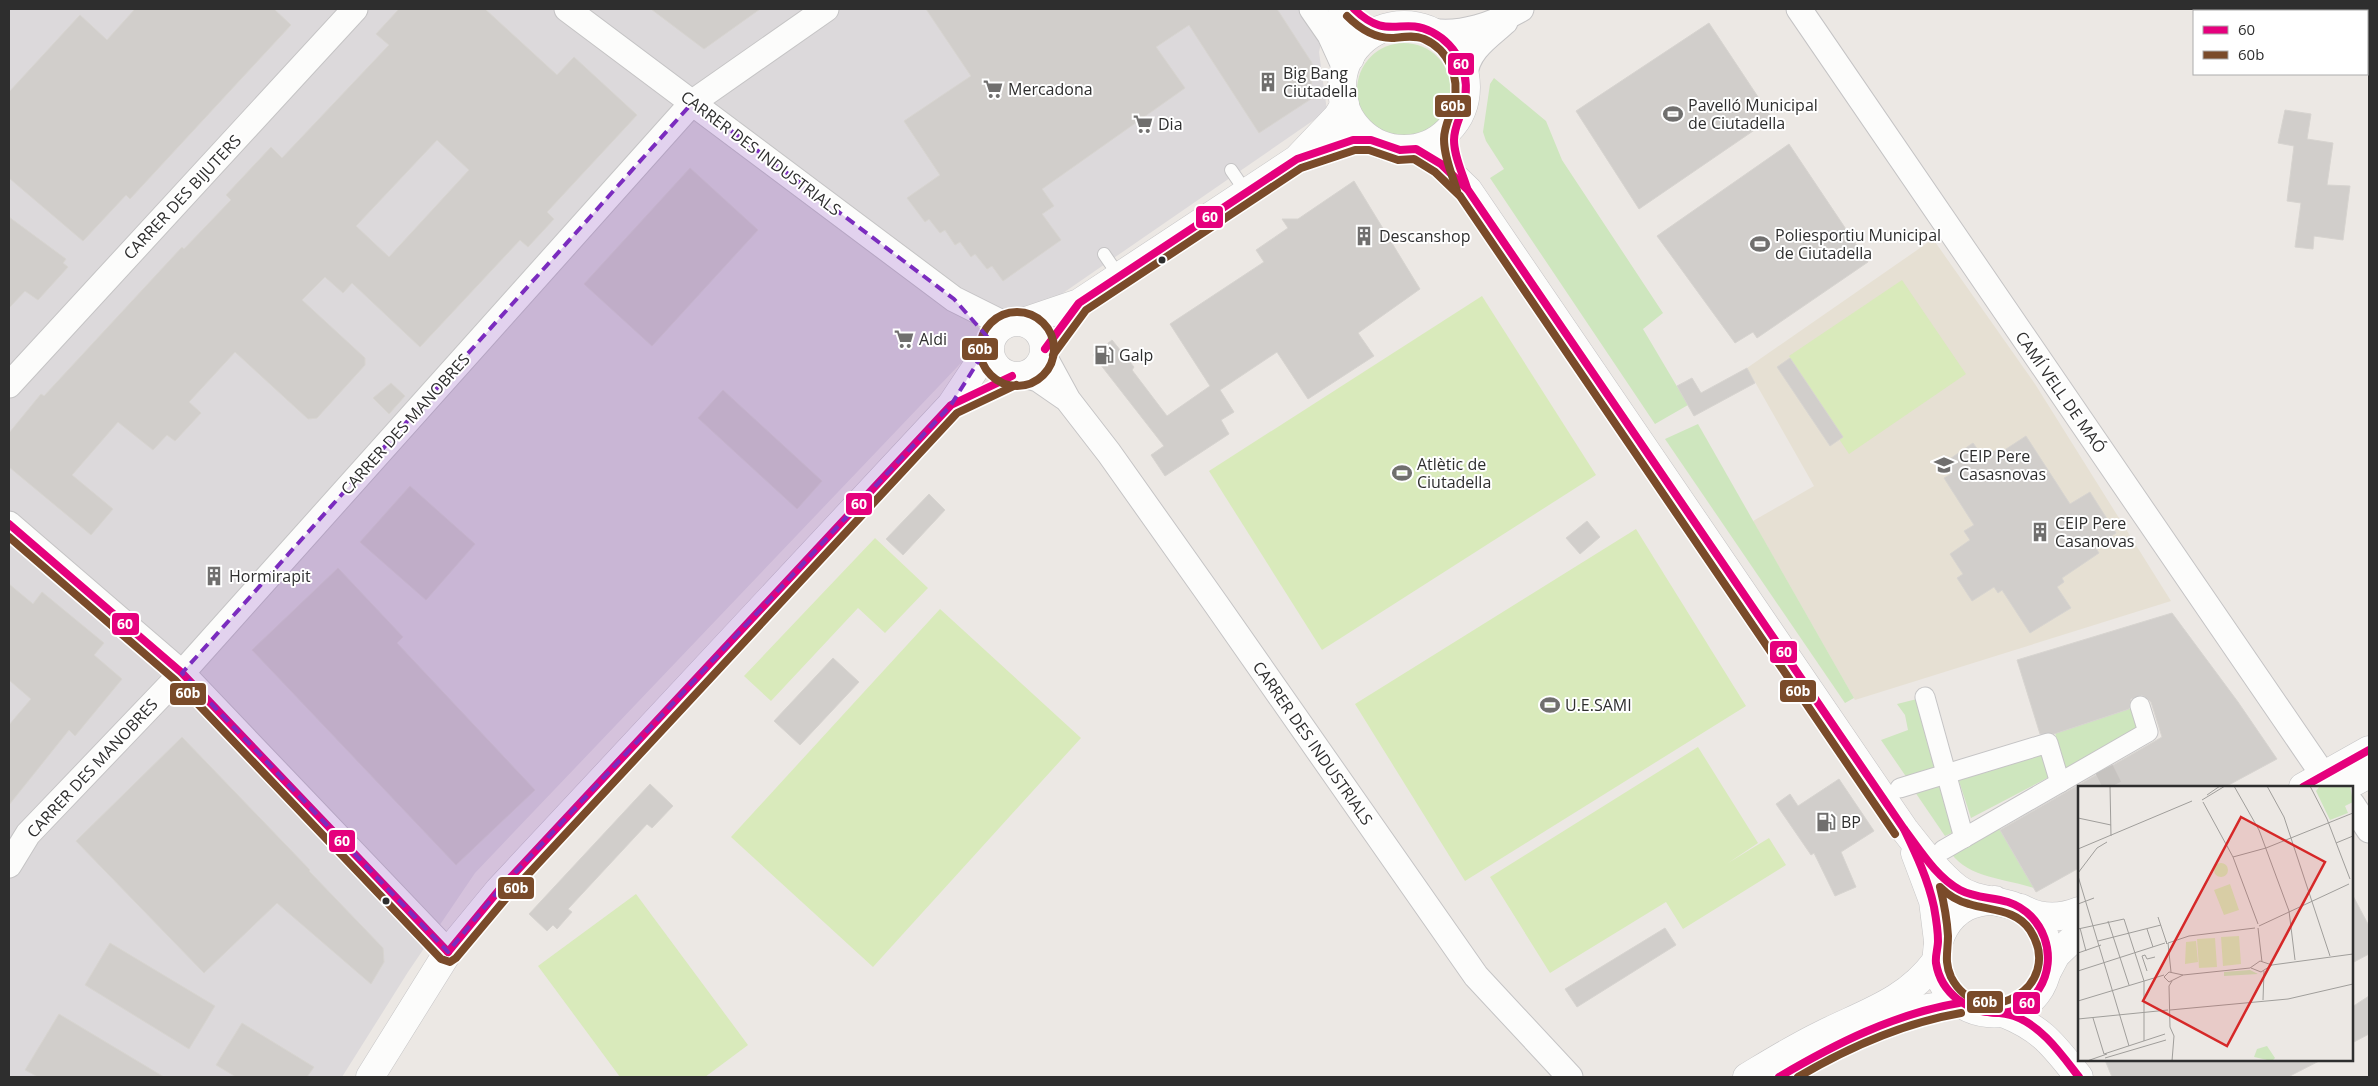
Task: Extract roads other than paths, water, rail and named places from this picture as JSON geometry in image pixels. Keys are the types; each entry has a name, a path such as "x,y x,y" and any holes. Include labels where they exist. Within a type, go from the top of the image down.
{"street":[{"name":"CARRER DES BIJUTERS","path":"9,385 355,9"},
{"name":"CARRER DES INDUSTRIALS","path":"567,9 1002,334"},
{"name":"CARRER DES MANOBRES","path":"9,865 28,834 182,673 693,102 826,9"},
{"path":"1312,9 1348,63"},
{"path":"1342,9 1352,42 1342,92 1354,124 1371,140 1400,150 1416,148 1439,139 1457,121"},
{"path":"1354,9 1370,23 1386,28"},
{"name":"CAMÍ VELL DE MAÓ","path":"1799,9 2324,783"},
{"path":"1348,63 1365,39 1386,28 1404,25 1431,31 1456,32 1500,19 1518,10"},
{"path":"1467,188 1454,141 1457,121 1465,100 1465,76 1470,57 1480,44 1518,10"},
{"path":"1431,31 1450,45 1460,60 1465,76"},
{"path":"370,1077 448,952 499,890 951,405 1002,334 1079,303 1297,159 1337,117 1345,104"},
{"path":"1297,159 1353,140 1371,140"},
{"path":"1416,148 1441,164 1467,188 1904,829 1924,854 1959,889 1976,896 2021,908 2034,915 2044,917 2058,917 2078,911"},
{"path":"951,405 1031,364 1079,303"},
{"path":"1032,325 1039,332 1031,364 995,366 991,357 1002,334 1032,325"},
{"name":"CARRER DES INDUSTRIALS","path":"1031,364 1038,379 1068,400 1109,453 1476,976 1570,1077"},
{"path":"9,524 182,673 448,952"},
{"path":"1925,697 1964,838"},
{"path":"1943,850 2060,783 2101,765 2148,732 2140,706"},
{"path":"1900,788 2048,743 2060,783"},
{"path":"2324,783 2369,750"},
{"path":"2324,783 2369,774"},
{"path":"2353,806 2369,830"},
{"path":"1904,829 1917,857 1933,901 1937,951 1943,984 1959,1002 1980,1012 2003,1013 2030,1026 2050,1040 2079,1077"},
{"path":"1748,1077 1821,1035 1894,1001 1924,978 1937,951 1944,928 1954,916 1966,907 1980,901 1995,900"},
{"path":"2021,908 2033,917 2044,934 2049,955 2048,970"},
{"path":"2003,1013 2024,1005 2033,998 2039,990 2056,955 2078,934"},
{"path":"1779,1077 1828,1050 1898,1017 1937,1005 1959,1002"}],"lane":[{"path":"1231,170 1246,192"},
{"path":"1104,254 1119,276"}],"tunnel":[{"path":"2104,769 2112,786"}],"place":[{"name":"Big Bang Ciutadella","path":"1268,82"},
{"name":"Mercadona","path":"993,89"},
{"name":"Pavelló Municipal de Ciutadella","path":"1673,114"},
{"name":"Dia","path":"1143,124"},
{"name":"Descanshop","path":"1364,236"},
{"name":"Poliesportiu Municipal de Ciutadella","path":"1760,244"},
{"name":"Aldi","path":"904,339"},
{"name":"Galp","path":"1104,355"},
{"name":"CEIP Pere Casasnovas","path":"1944,465"},
{"name":"Atlètic de Ciutadella","path":"1402,473"},
{"name":"CEIP Pere Casanovas","path":"2040,532"},
{"name":"Hormirapit","path":"214,576"},
{"name":"U.E.SAMI","path":"1550,705"},
{"name":"BP","path":"1826,822"}]}
